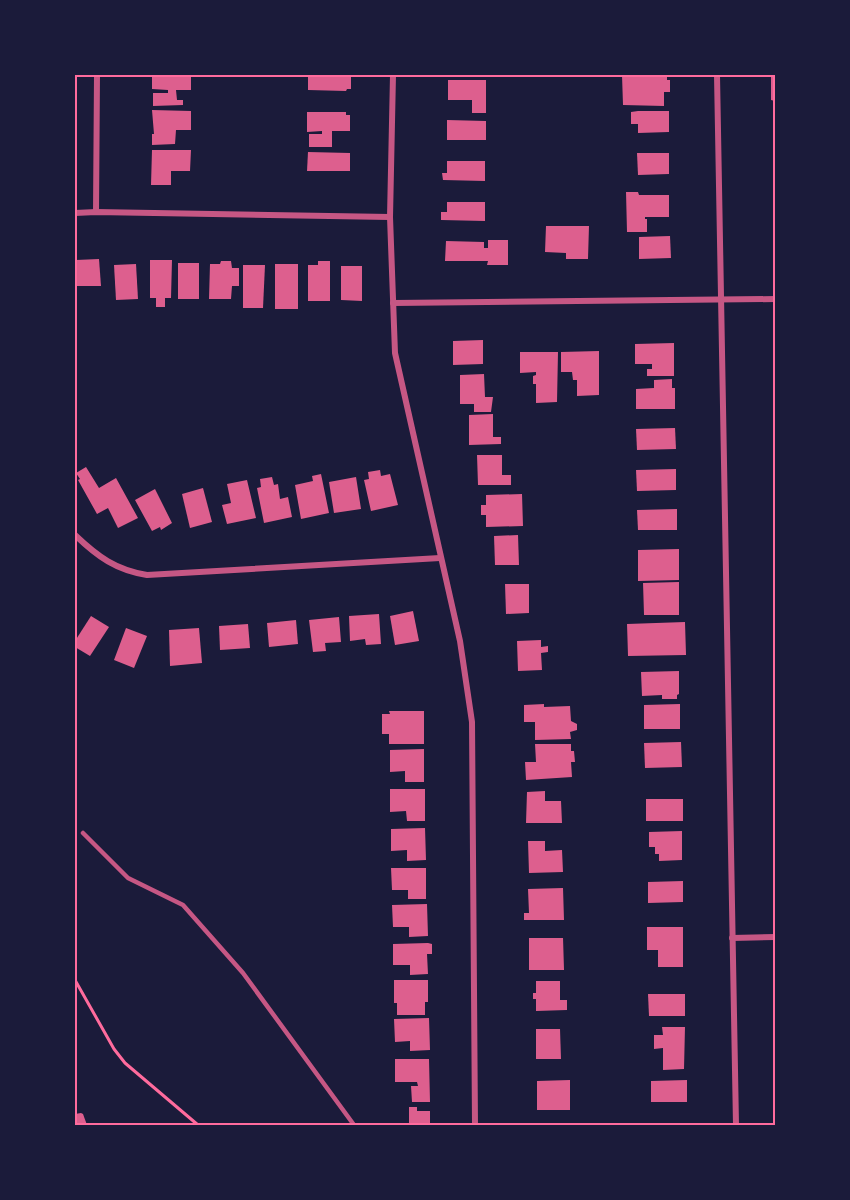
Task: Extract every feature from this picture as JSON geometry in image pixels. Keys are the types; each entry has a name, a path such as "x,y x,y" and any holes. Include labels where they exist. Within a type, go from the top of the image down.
{"street":[{"path":"96,212 98,75"},
{"path":"393,75 390,218 395,353 460,641 472,722 475,1125"},
{"path":"717,75 735,1125"},
{"path":"75,213 390,218"},
{"path":"393,303 775,299"},
{"path":"75,535 126,572 147,575 440,558"},
{"path":"732,938 775,937"}],"lane":[{"path":"83,833 128,878 183,905 243,973 354,1125"}],"path":[{"path":"75,980 114,1049 125,1063 198,1125"}],"building":[{"path":"152,75 191,75 191,90 176,90 177,100 183,100 183,105 153,106 153,93 168,93 168,90 152,89"},
{"path":"308,75 351,75 351,89 346,91 308,90"},
{"path":"622,75 667,75 667,80 670,80 670,92 664,92 664,106 623,105"},
{"path":"771,77 775,77 775,101 771,100"},
{"path":"448,80 486,80 486,113 472,113 472,100 448,100"},
{"path":"152,110 191,111 191,130 176,130 175,144 152,145 152,134 154,134"},
{"path":"669,111 669,132 638,133 638,124 631,124 631,112"},
{"path":"307,112 346,112 346,115 350,115 350,131 332,131 332,147 309,147 309,134 322,134 322,131 307,132"},
{"path":"447,120 486,121 486,140 447,140"},
{"path":"152,150 191,150 190,171 171,171 171,185 151,185"},
{"path":"308,152 350,153 350,171 307,171"},
{"path":"637,153 669,153 669,174 638,175"},
{"path":"447,161 485,161 485,181 443,180 442,173 447,173"},
{"path":"626,192 638,192 639,195 669,195 669,217 645,217 647,232 627,232"},
{"path":"447,202 485,202 485,221 441,220 441,212 447,212"},
{"path":"546,226 589,226 588,259 566,259 566,253 545,252"},
{"path":"670,236 671,258 639,259 639,237"},
{"path":"488,240 508,240 508,265 487,265 488,261 445,261 446,241 484,242 484,248 488,248"},
{"path":"99,259 101,286 77,286 76,260"},
{"path":"150,260 172,260 171,298 165,298 165,307 156,307 156,298 150,298"},
{"path":"221,261 231,261 232,268 239,268 239,286 232,286 231,299 209,299 210,264 220,264"},
{"path":"318,261 330,261 330,301 308,301 308,265 318,265"},
{"path":"178,263 199,263 199,299 178,299"},
{"path":"136,264 138,299 116,300 114,265"},
{"path":"275,264 298,264 298,309 275,309"},
{"path":"243,265 265,265 263,308 243,308"},
{"path":"341,266 362,266 362,301 341,300"},
{"path":"483,340 483,364 453,365 453,341"},
{"path":"674,343 674,376 647,376 647,369 652,369 652,364 635,364 635,344"},
{"path":"599,351 599,395 577,396 577,380 573,380 572,372 561,372 561,352"},
{"path":"520,352 558,352 557,402 536,403 536,384 533,384 533,376 536,372 520,373"},
{"path":"484,374 485,397 493,397 491,412 474,412 474,404 460,404 460,375"},
{"path":"672,379 672,388 675,388 675,409 636,409 636,389 654,388 654,380"},
{"path":"493,414 493,437 501,437 501,444 469,445 469,415"},
{"path":"675,428 676,449 637,450 636,429"},
{"path":"477,455 502,455 502,475 511,475 511,485 478,485"},
{"path":"86,467 99,488 116,478 138,518 118,528 108,508 97,514 76,473"},
{"path":"676,469 676,490 637,491 636,470"},
{"path":"380,470 381,476 390,474 398,505 371,511 364,480 369,479 368,472"},
{"path":"321,474 329,513 301,519 295,485 313,481 312,476"},
{"path":"272,477 274,485 278,484 280,499 288,497 292,517 264,523 257,488 261,487 260,479"},
{"path":"356,477 361,509 334,513 329,482"},
{"path":"247,480 256,518 227,524 222,505 231,503 227,484"},
{"path":"203,488 212,522 190,528 182,494"},
{"path":"155,489 172,523 161,530 160,527 152,531 135,500"},
{"path":"522,494 523,526 486,527 486,515 481,515 481,505 486,505 486,495"},
{"path":"677,509 677,530 638,530 637,510"},
{"path":"518,535 519,565 495,565 494,536"},
{"path":"679,549 679,580 638,581 638,550"},
{"path":"679,582 679,615 644,615 643,583"},
{"path":"505,584 529,584 529,613 506,614"},
{"path":"413,611 419,641 395,645 390,616"},
{"path":"379,614 381,644 366,645 365,639 350,641 349,616"},
{"path":"91,616 109,627 90,656 75,647 75,641"},
{"path":"339,617 341,642 325,643 326,651 313,652 309,620"},
{"path":"296,620 298,644 269,647 267,623"},
{"path":"685,622 686,655 628,656 627,624"},
{"path":"248,624 250,648 220,650 219,626"},
{"path":"126,628 147,636 134,668 114,660"},
{"path":"199,628 202,663 170,666 169,630"},
{"path":"541,640 541,647 548,646 548,652 541,653 542,670 518,671 517,641"},
{"path":"679,671 677,699 662,699 662,695 642,696 641,672"},
{"path":"544,704 544,707 570,706 571,721 577,724 577,730 570,732 571,739 535,740 535,722 524,722 524,705"},
{"path":"680,704 680,729 644,729 644,705"},
{"path":"389,711 424,711 424,744 389,744 389,734 382,734 382,714 390,714"},
{"path":"681,742 682,767 645,768 644,743"},
{"path":"535,744 571,744 575,762 571,762 572,777 526,780 525,762 536,762"},
{"path":"424,749 424,782 405,782 405,771 390,772 390,750"},
{"path":"390,789 425,789 425,821 407,821 406,811 390,812"},
{"path":"545,791 545,801 561,801 562,823 526,823 527,792"},
{"path":"646,799 683,799 683,821 646,821"},
{"path":"425,828 426,860 407,861 407,850 391,851 391,829"},
{"path":"682,831 682,860 659,861 659,854 655,854 655,847 649,847 649,832"},
{"path":"528,841 545,841 545,851 562,850 563,872 529,873"},
{"path":"391,868 426,868 426,899 408,899 408,890 392,890"},
{"path":"683,881 683,902 648,903 648,882"},
{"path":"563,888 564,920 524,920 524,913 529,913 528,889"},
{"path":"427,904 428,936 409,937 409,927 393,927 392,905"},
{"path":"647,927 683,927 683,967 658,967 658,950 647,950"},
{"path":"529,938 563,938 564,970 529,970"},
{"path":"393,944 432,944 432,954 427,954 428,974 410,975 410,965 393,965"},
{"path":"394,980 428,980 428,1002 425,1002 425,1015 397,1015 397,1003 394,1003"},
{"path":"536,981 560,981 560,1000 567,1000 567,1010 536,1011 536,999 533,999 533,993 536,993"},
{"path":"648,994 685,994 685,1016 649,1016"},
{"path":"429,1018 430,1050 410,1051 410,1041 395,1042 394,1019"},
{"path":"662,1027 685,1027 684,1069 663,1070 663,1048 654,1049 654,1035 663,1035"},
{"path":"536,1029 560,1029 561,1059 536,1059"},
{"path":"395,1059 429,1059 430,1102 412,1102 411,1086 418,1086 417,1082 395,1082"},
{"path":"570,1080 570,1110 537,1110 537,1081"},
{"path":"687,1080 687,1102 651,1102 651,1081"},
{"path":"409,1107 417,1107 417,1111 430,1111 430,1125 409,1125"},
{"path":"81,1113 87,1125 75,1125 75,1114"}]}
